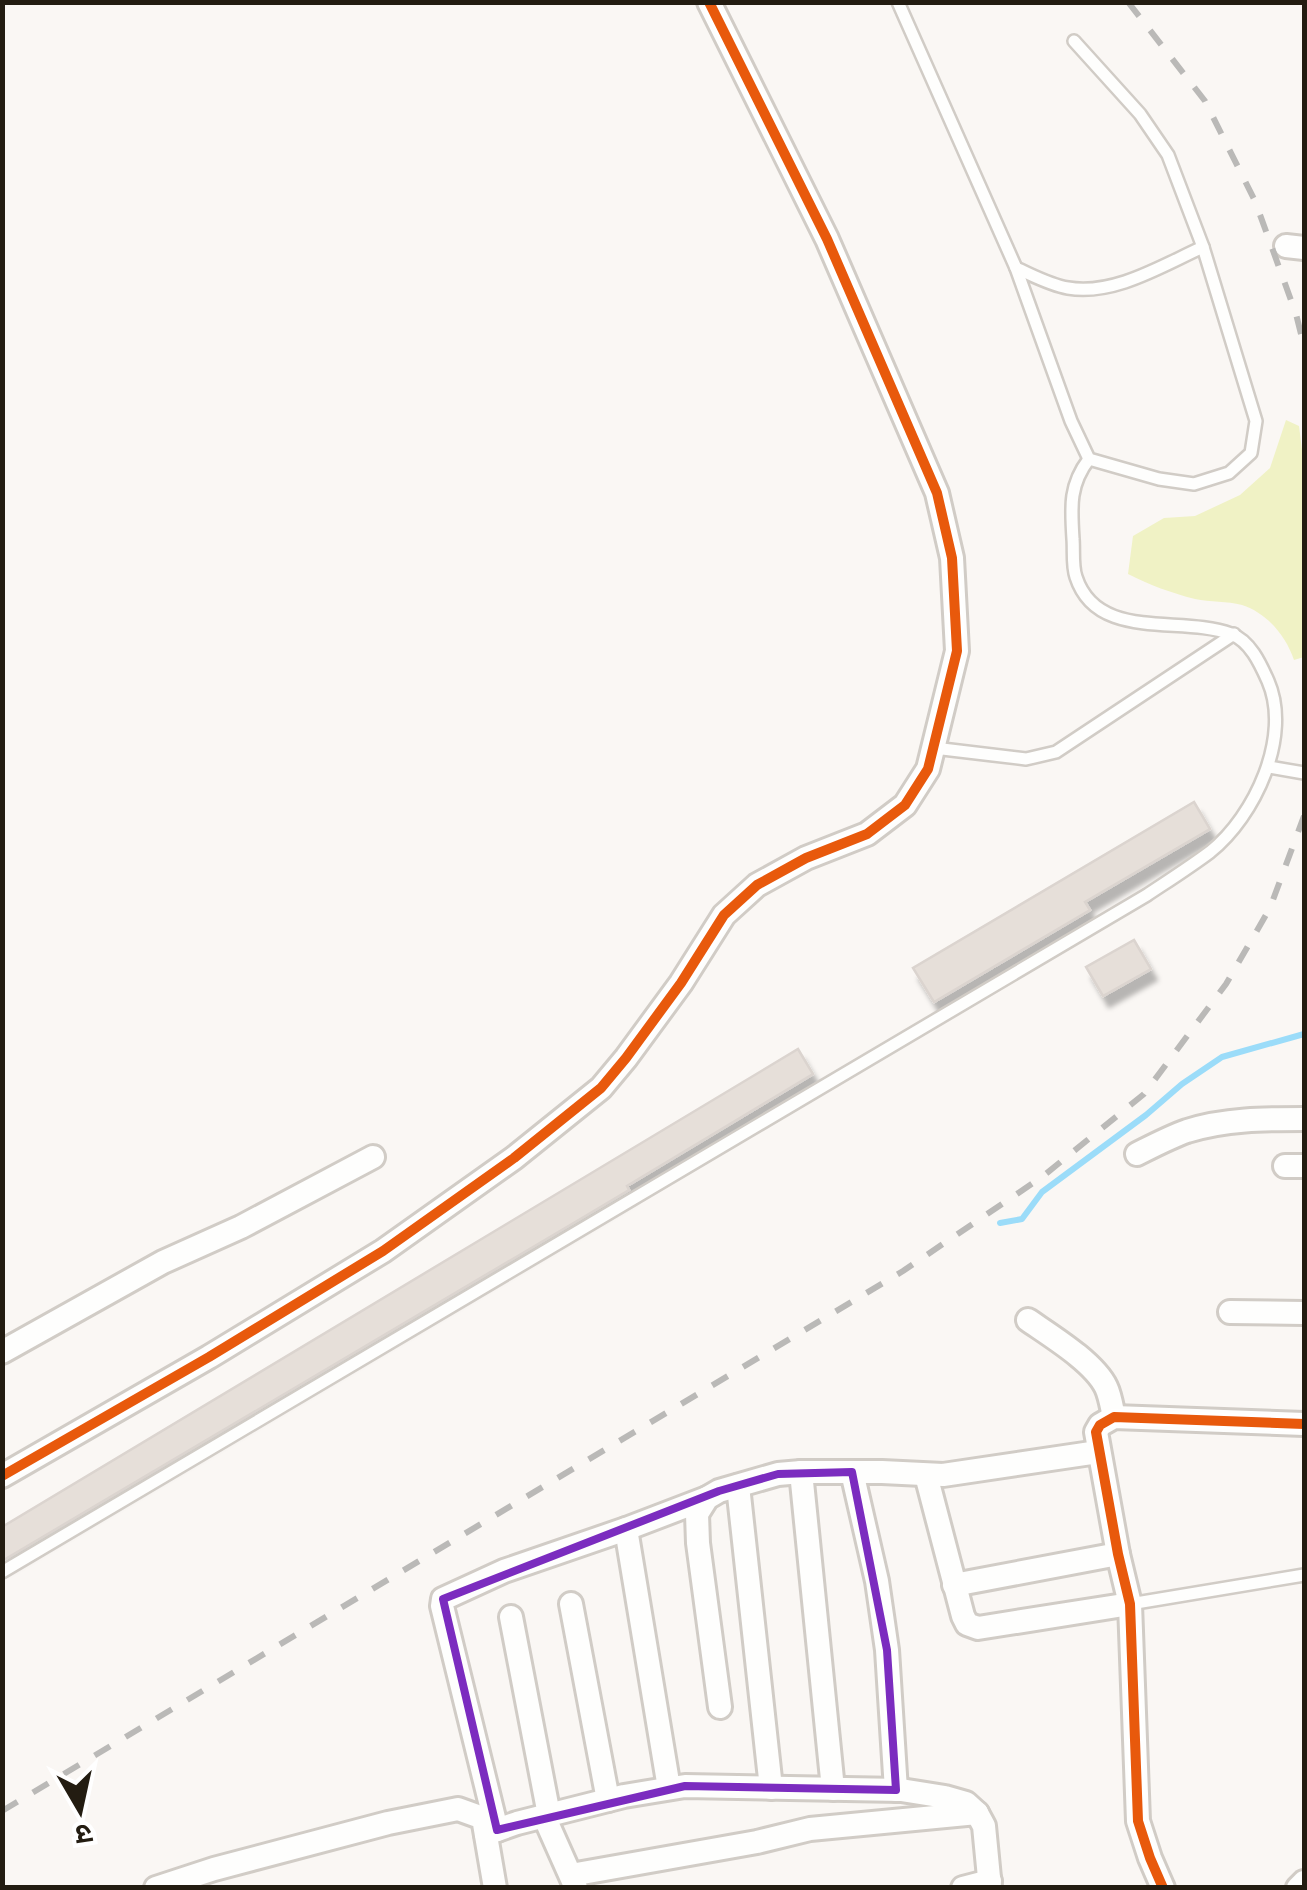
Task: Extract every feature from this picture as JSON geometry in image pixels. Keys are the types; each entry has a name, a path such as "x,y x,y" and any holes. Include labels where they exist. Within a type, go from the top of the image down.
{"street":[{"path":"2,1476 209,1357 383,1250 514,1158 601,1088 681,983 724,915 757,884 806,858 866,834 905,805 928,769 957,650 952,558 937,492 826,240 709,2"},
{"path":"1136,1154 1184,1132 1212,1125 1304,1119"},
{"path":"2,1352 163,1262 241,1228 373,1156"},
{"path":"1230,1312 1304,1313"},
{"path":"1028,1320 1096,1374 1106,1387 1114,1418"},
{"path":"1163,1888 1138,1820 1130,1604 1096,1432 1106,1420 1114,1418 1304,1424"},
{"path":"496,1888 492,1832 443,1598 504,1571 778,1474 943,1475 1098,1452"},
{"path":"801,1472 832,1789"},
{"path":"852,1472 877,1580 887,1650 896,1790"},
{"path":"926,1475 967,1624 978,1628 1130,1604"},
{"path":"738,1486 771,1788"},
{"path":"707,1498 697,1514 698,1543 720,1707"},
{"path":"626,1530 669,1788"},
{"path":"954,1585 1118,1554"},
{"path":"571,1604 608,1800"},
{"path":"511,1618 547,1815 574,1881 810,1830 977,1812"},
{"path":"492,1832 608,1800 685,1786 896,1790 945,1797 977,1812 984,1826 990,1884 964,1888"},
{"path":"156,1888 388,1823 458,1809 483,1818 492,1832"},
{"path":"1298,1888 1304,1882"}],"lane":[{"path":"898,2 1016,268 1071,421 1089,459 1159,479 1194,484 1229,473 1251,453 1256,420 1203,247 1168,155 1140,114 1074,41"},
{"path":"1016,268 1067,288 1099,289 1203,247"},
{"path":"2,1572 1147,895 1213,850 1245,813 1269,767 1274,735 1272,692 1257,656 1234,634 1111,617 1089,602 1075,576 1071,505 1077,474 1089,459"},
{"path":"934,748 1026,758 1056,752 1234,634"},
{"path":"1269,767 1304,772"},
{"path":"1130,1604 1304,1575"}],"highlighted area":[{"path":"852,1472 887,1650 896,1790 685,1786 497,1830 443,1599 719,1491 778,1474"}],"green space":[{"path":"1286,420 1299,426 1304,466 1304,657 1294,660 1274,626 1251,609 1186,597 1128,574 1133,536 1164,518 1195,516 1240,495 1270,468"}],"building":[{"path":"1194,802 1210,829 1085,902 1090,910 934,1002 913,968"},
{"path":"1134,940 1151,969 1103,996 1086,967"},
{"path":"798,1049 813,1074 627,1186 629,1190 2,1561 2,1527"}],"waterway":[{"path":"1000,1223 1022,1219 1042,1192 1222,1057 1304,1034"}],"railway":[{"path":"1128,2 1205,101 1255,201 1304,346"},
{"path":"2,1811 903,1271 1042,1177 1144,1094 1226,984 1270,908 1304,816"}],"cycle path":[{"path":"2,1476 383,1251 514,1158 601,1088 681,983 724,915 757,885 806,858 867,834 905,805 928,769 957,651 952,558 937,493 827,239 709,2"},
{"path":"1163,1888 1138,1821 1130,1604 1096,1432 1114,1417 1304,1424"}]}
